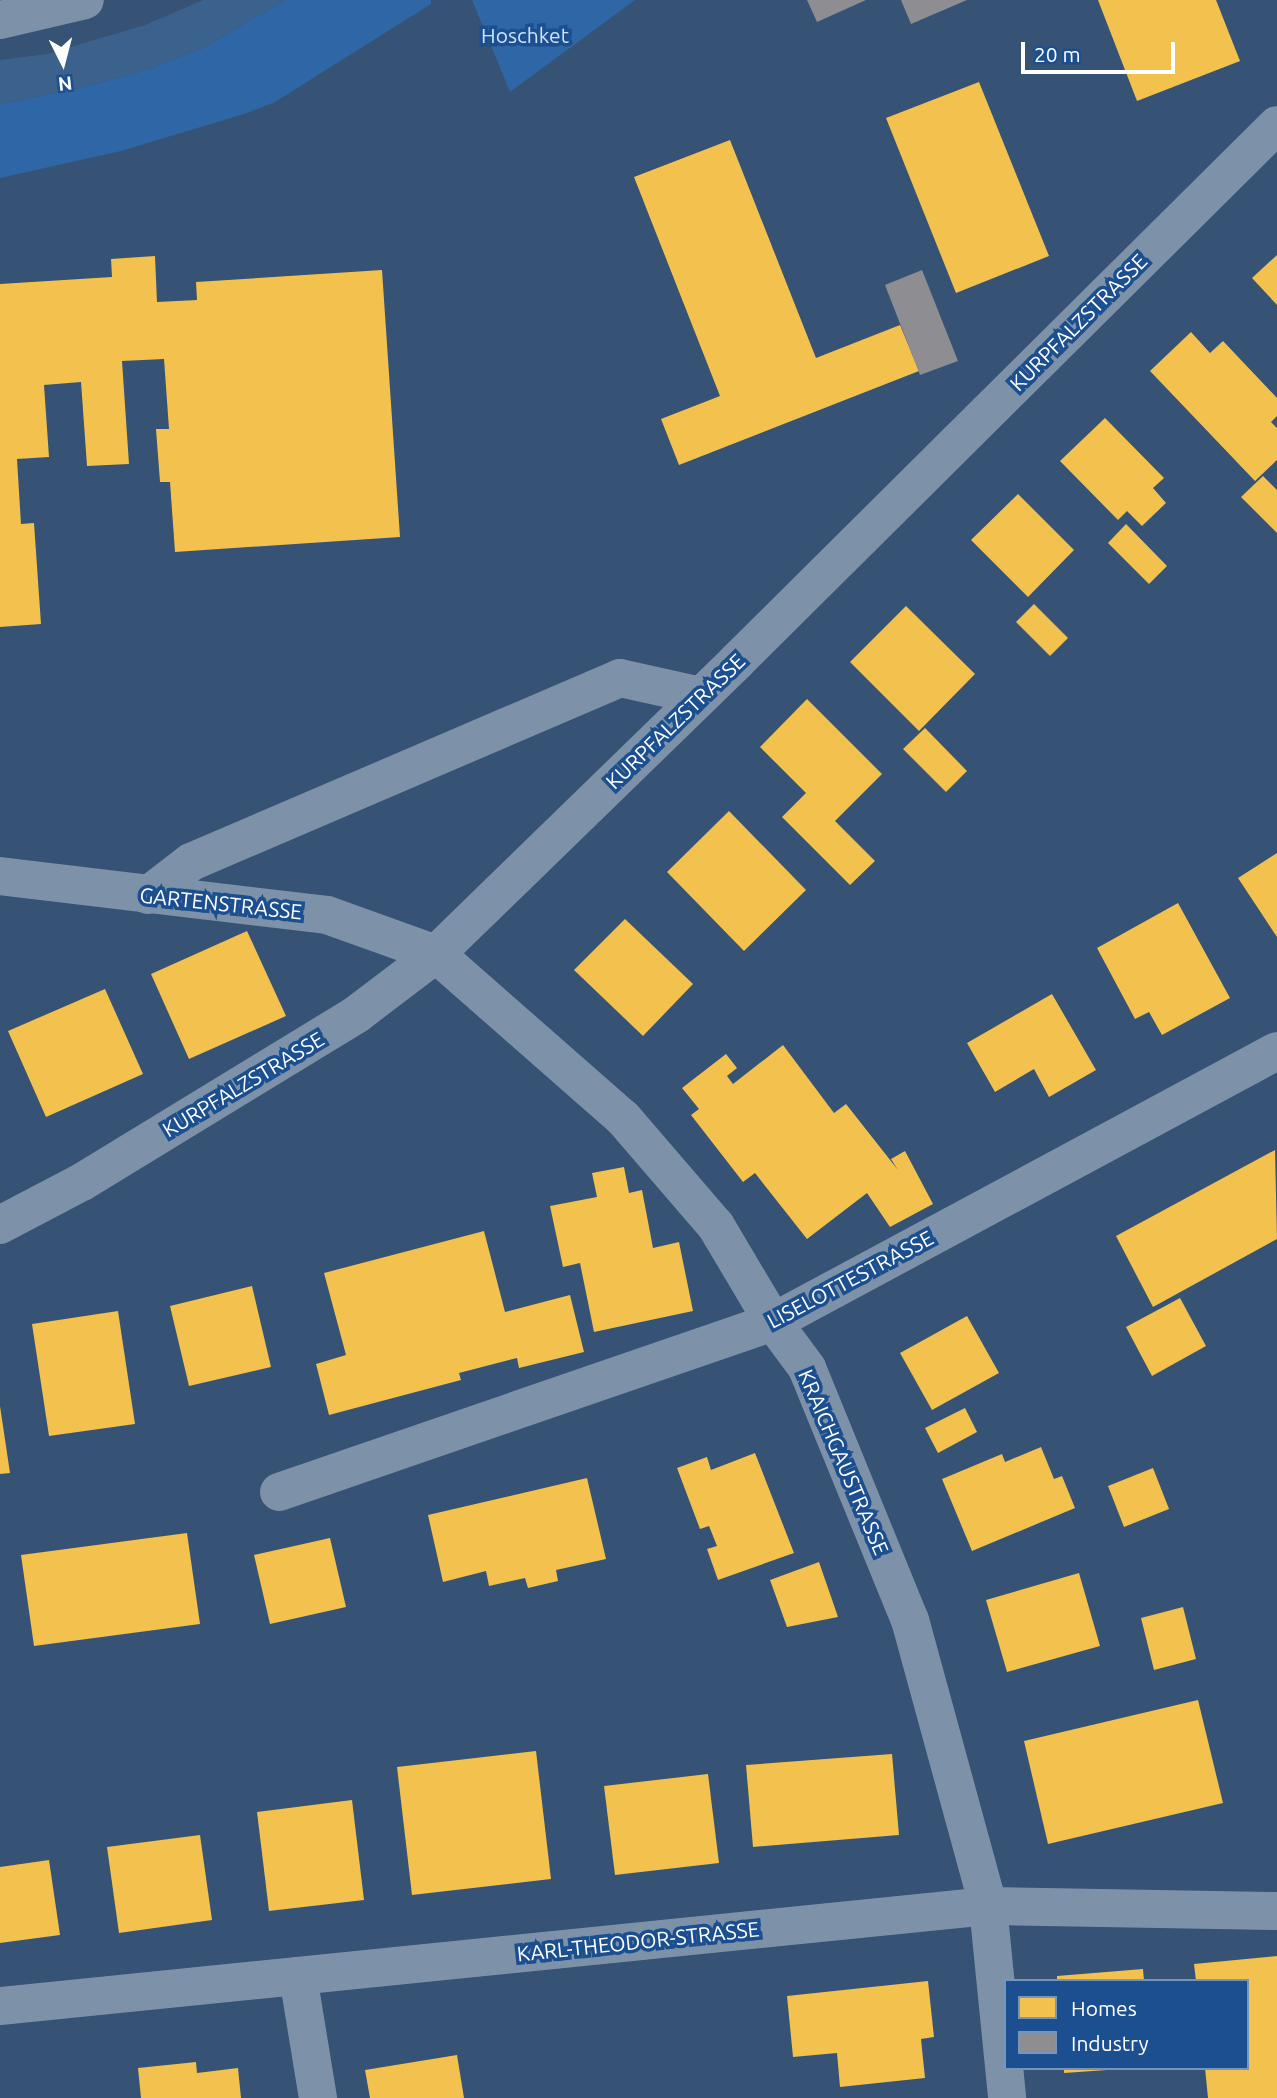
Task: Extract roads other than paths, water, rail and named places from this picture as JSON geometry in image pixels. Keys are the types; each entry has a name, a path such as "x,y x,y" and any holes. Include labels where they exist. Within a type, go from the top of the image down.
{"street":[{"path":"0,20 85,0"},
{"name":"KURPFALZSTRASSE","path":"0,1224 82,1182 357,1014 436,954 701,696 1277,125"},
{"path":"148,895 191,862 620,678 701,696"},
{"name":"GARTENSTRASSE","path":"0,876 327,915 436,954"},
{"name":"KRAICHGAUSTRASSE","path":"436,954 623,1118 716,1226 773,1322 807,1368 910,1619 988,1906 1004,2068"},
{"name":"LISELOTTESTRASSE","path":"279,1492 773,1322 1277,1051"},
{"name":"KARL-THEODOR-STRASSE","path":"0,2006 988,1906 1277,1911"},
{"path":"298,1976 317,2098"},
{"name":"KRAICHGAUSTRASSE","path":"1004,2070 1007,2098"}],"park label":[{"name":"Hoschket","path":"525,35"}]}
